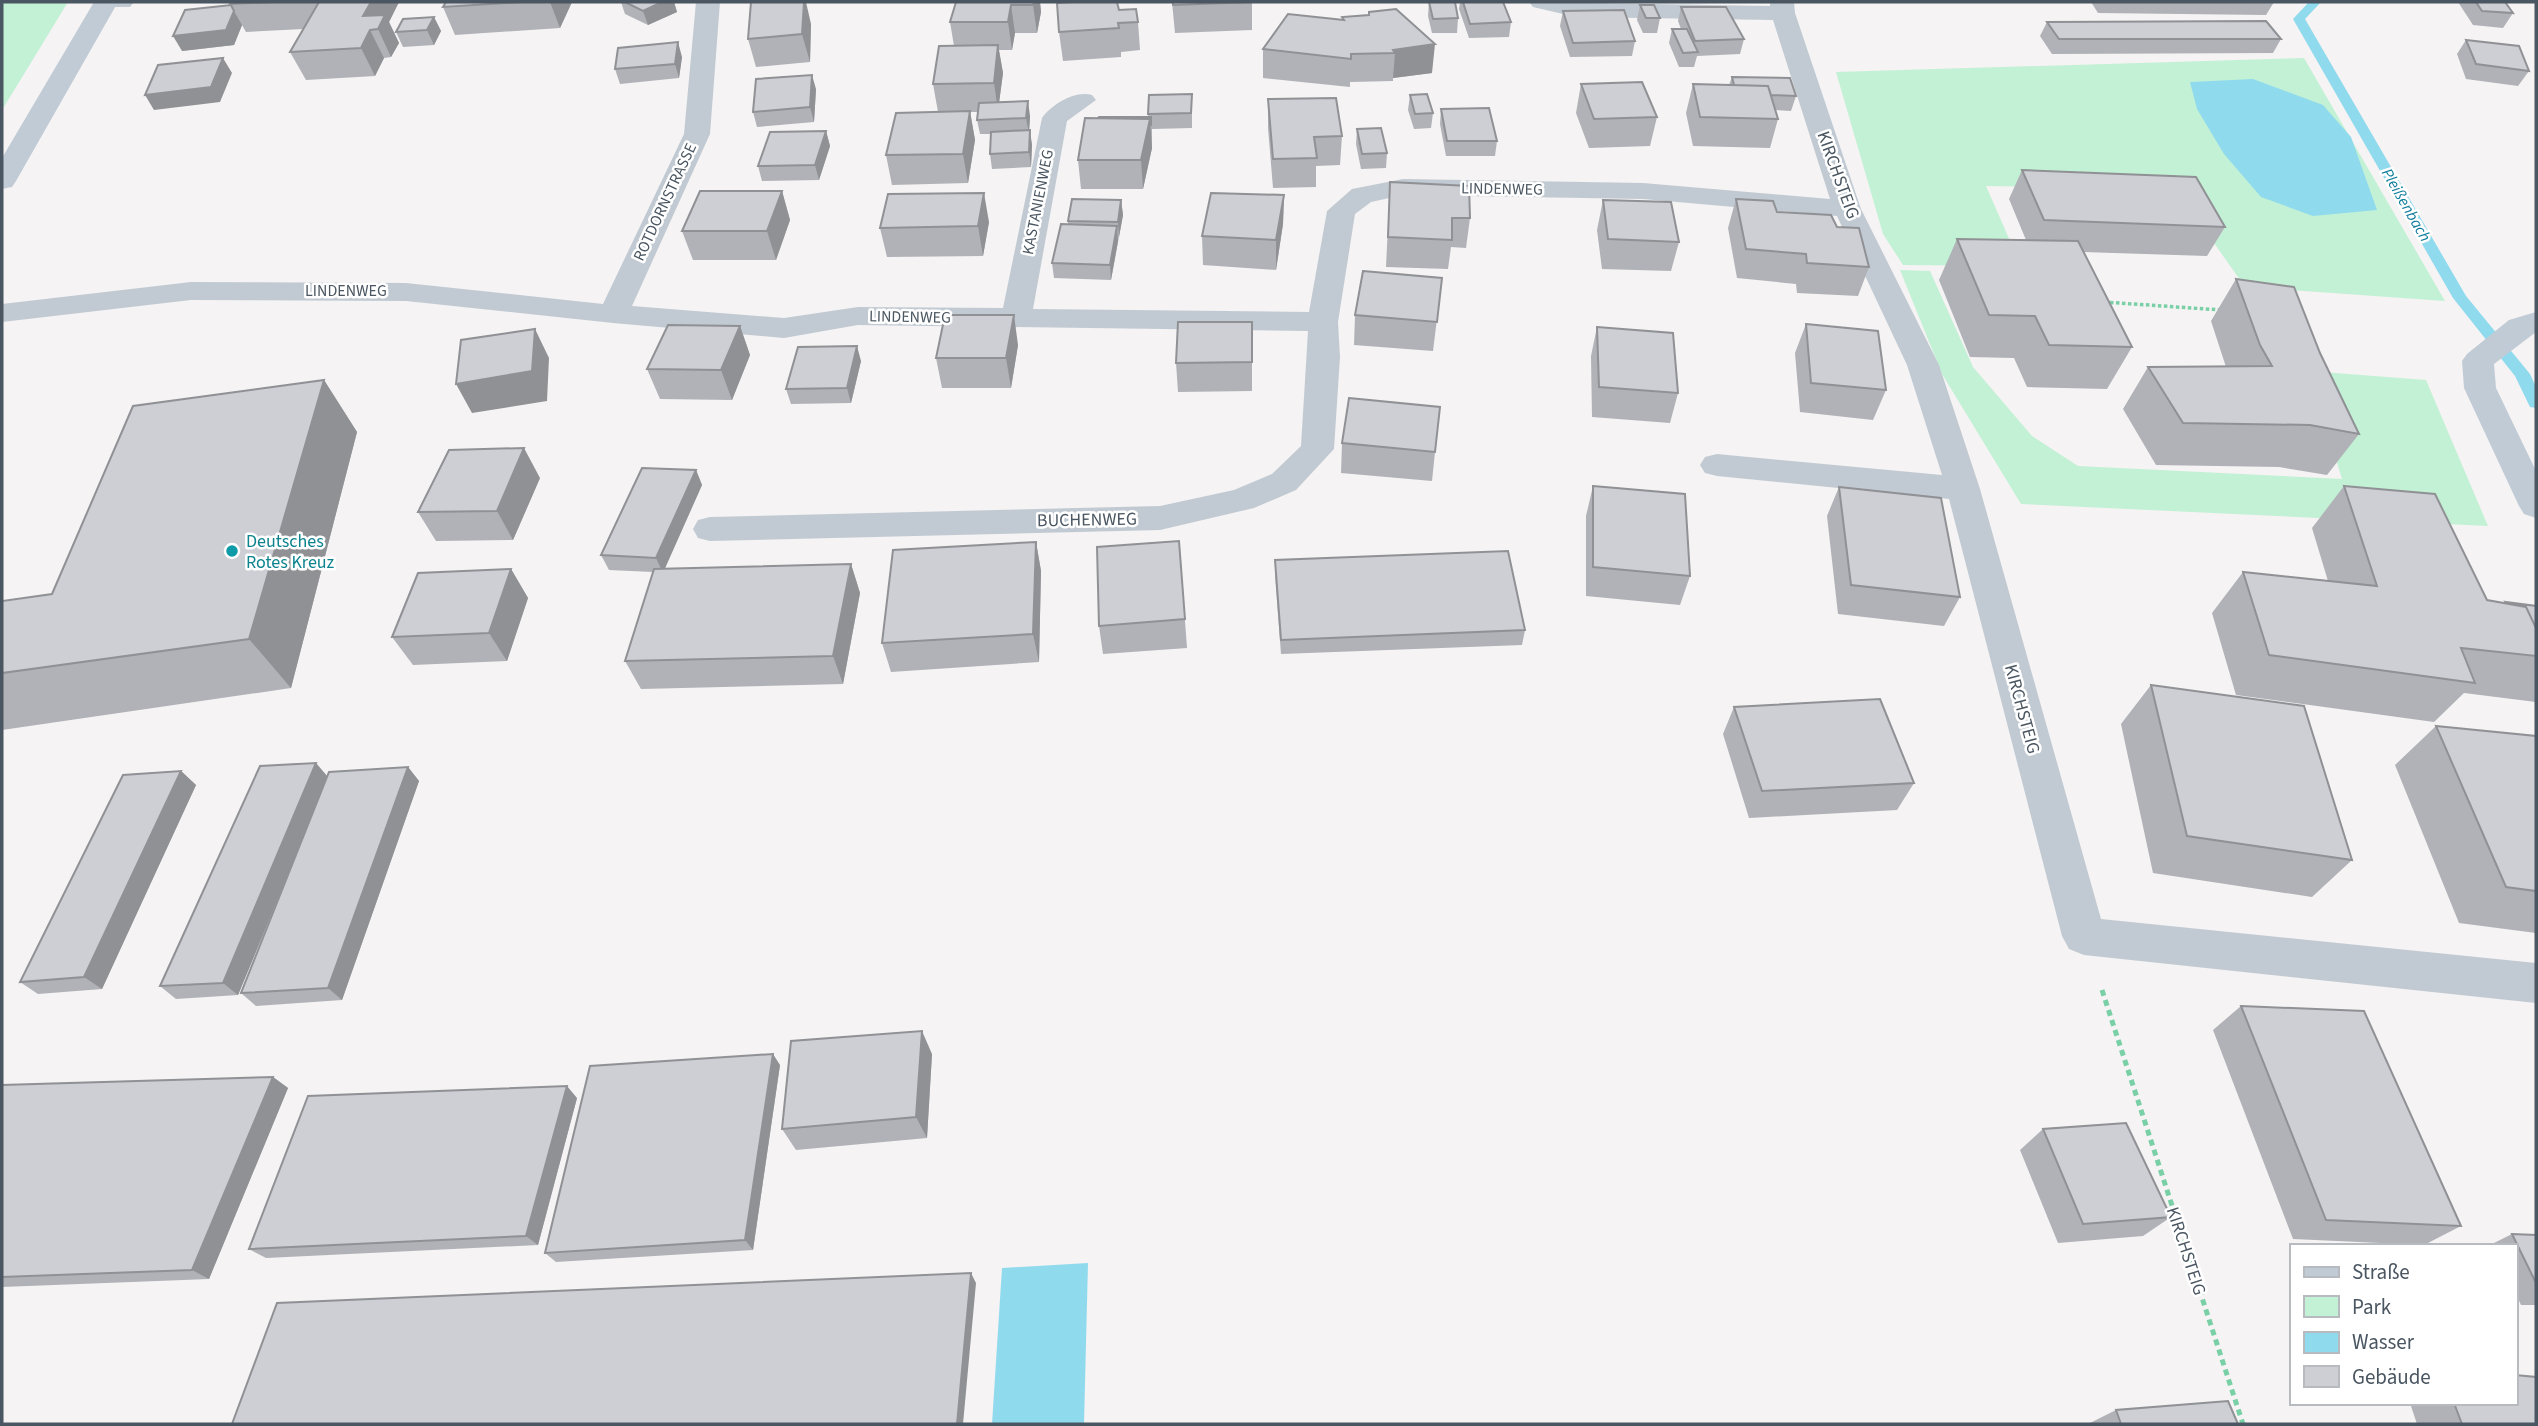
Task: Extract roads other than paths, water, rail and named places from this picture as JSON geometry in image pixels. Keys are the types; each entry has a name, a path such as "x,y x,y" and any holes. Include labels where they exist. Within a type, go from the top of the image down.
{"main road":[{"path":"2,181 106,2"},
{"path":"2528,324 2478,361 2480,388 2536,506"}],"street":[{"path":"106,2 122,2"},
{"name":"ROTDORNSTRASSE","path":"613,314 697,134 708,2"},
{"path":"1541,2 1576,10 1783,7"},
{"name":"KIRCHSTEIG","path":"1783,7 1847,209 1923,365 1964,489 2084,936 2536,983"},
{"name":"KASTANIENWEG","path":"1016,318 1055,118 1083,100"},
{"name":"LINDENWEG","path":"2,313 191,291 406,292 613,314 784,328 858,316 1323,322 1341,211 1362,195 1403,187 1643,191 1847,209"},
{"name":"BUCHENWEG","path":"710,529 1160,518 1242,500 1284,482 1317,449 1324,357 1323,322"},
{"path":"1717,465 1964,489"}],"water":[{"path":"2253,79 2323,105 2351,137 2377,210 2313,216 2261,197 2224,154 2197,109 2190,82"},
{"path":"1088,1263 1084,1424 992,1424 1002,1268"}],"waterway":[{"name":"Pleißenbach","path":"2315,2 2299,19 2460,298 2522,374 2536,403"}],"place":[{"name":"Deutsches Rotes Kreuz","path":"232,551"}]}
